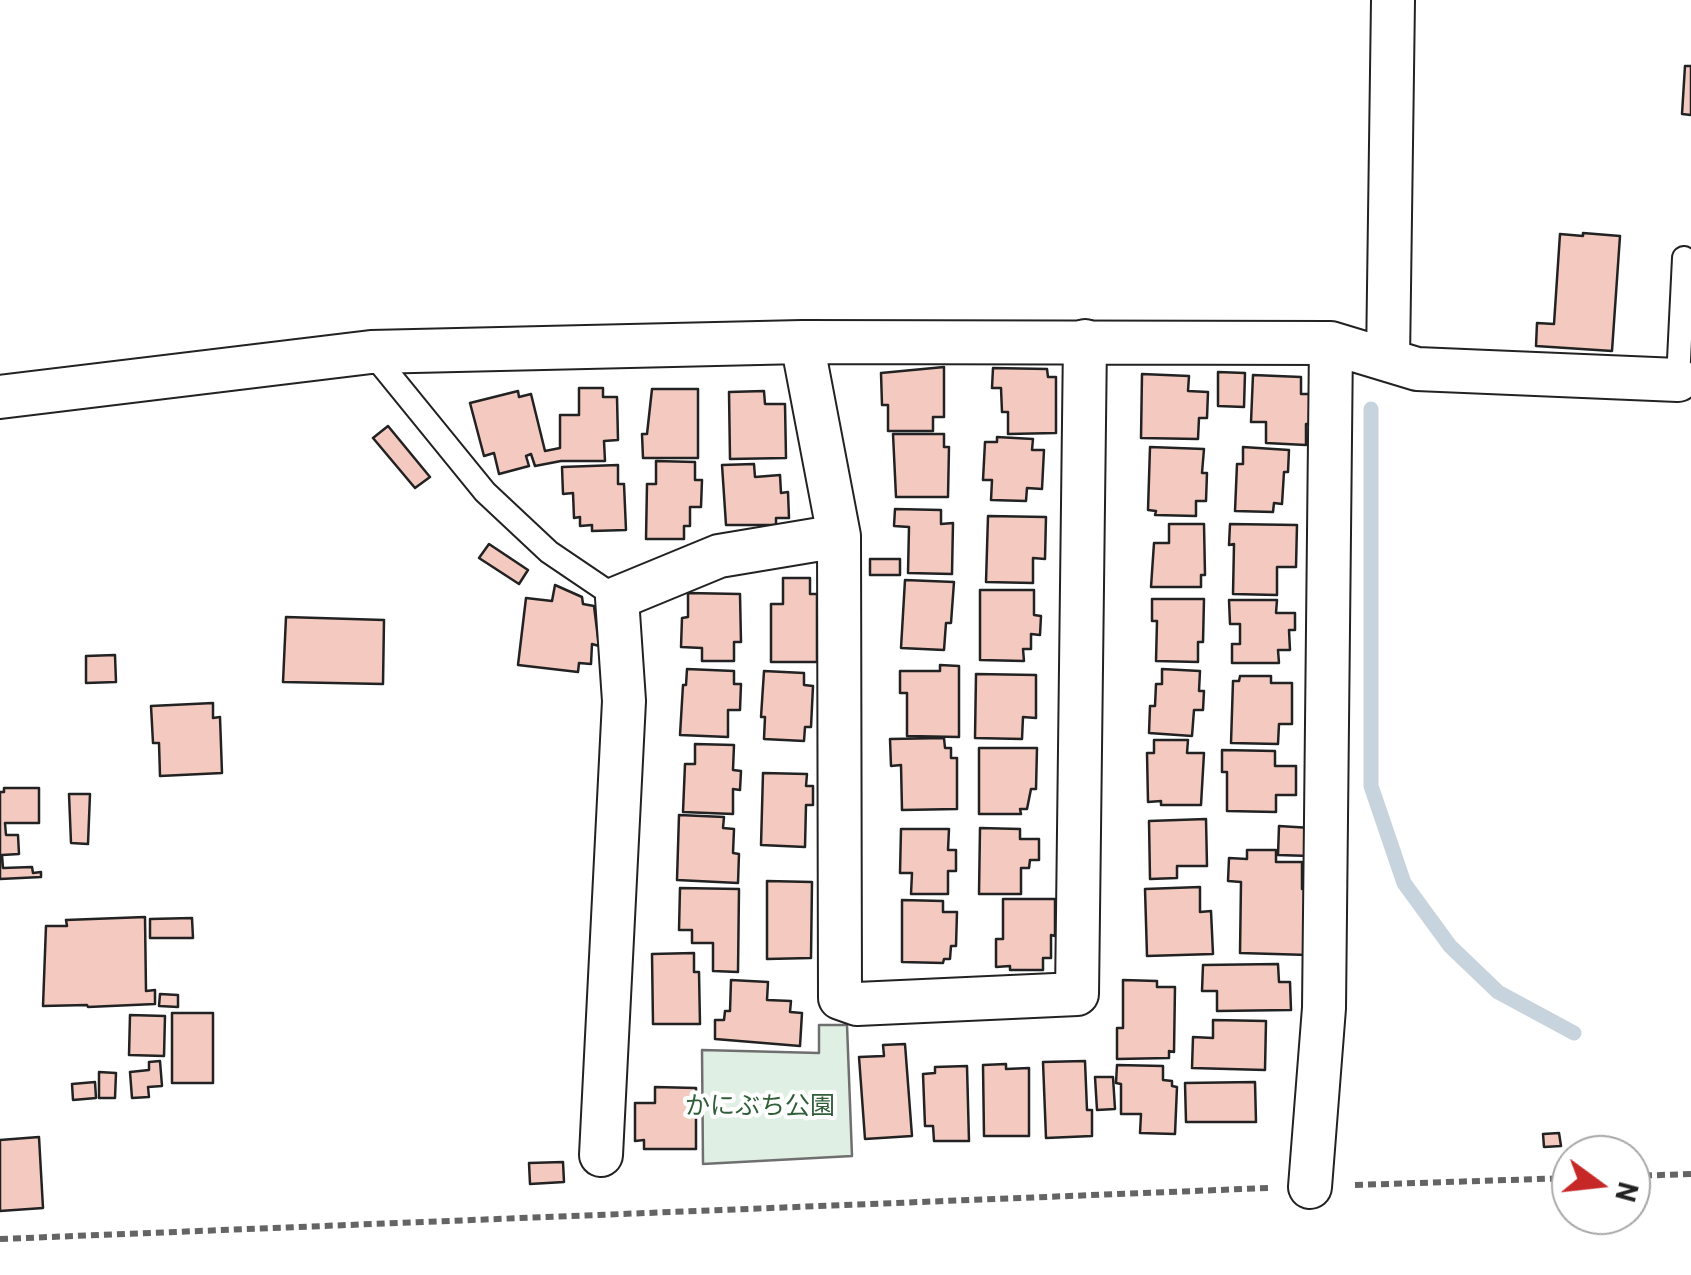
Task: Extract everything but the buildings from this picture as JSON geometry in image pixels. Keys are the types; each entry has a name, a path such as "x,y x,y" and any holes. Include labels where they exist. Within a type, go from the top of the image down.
{"street":[{"path":"1388,360 1392,0"},
{"path":"0,397 371,352 802,342 1331,343 1417,369 1678,380"},
{"path":"802,342 839,536 840,998 857,1004 1076,994 1085,342"},
{"path":"1310,1187 1324,1008 1331,343"},
{"path":"601,1155 622,1066 624,701 617,598 719,556 839,536"}],"lane":[{"path":"1678,380 1684,258"},
{"path":"371,352 486,492 549,552 617,598"}],"path":[{"path":"1651,1175 1691,1174"},
{"path":"0,1239 1551,1179"}],"green space":[{"name":"かにぶち公園","path":"819,1025 847,1025 852,1156 703,1164 702,1050 819,1053"}],"waterway":[{"path":"1371,409 1371,786 1404,883 1450,946 1498,992 1574,1033"}]}
